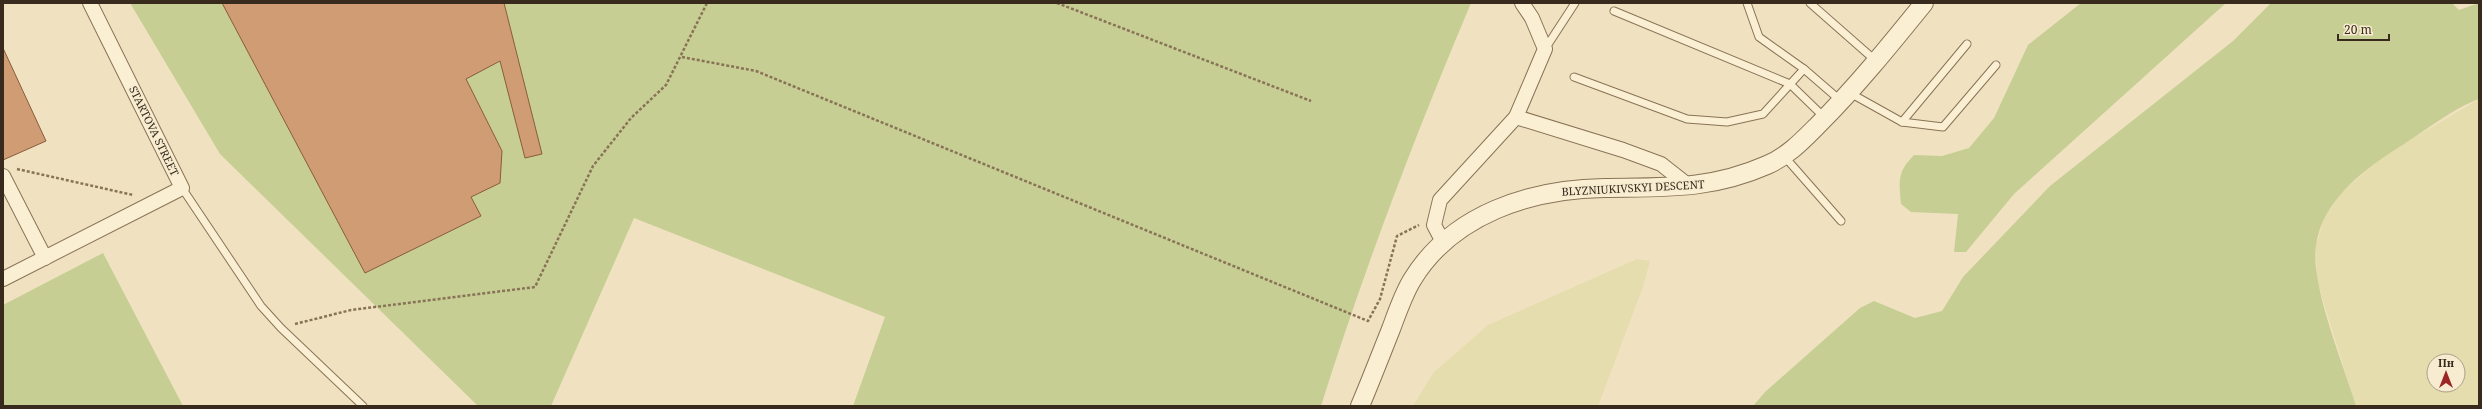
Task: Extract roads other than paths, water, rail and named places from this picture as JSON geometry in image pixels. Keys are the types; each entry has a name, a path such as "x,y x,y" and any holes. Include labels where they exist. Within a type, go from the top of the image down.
{"street":[{"name":"STARTOVA STREET","path":"3,279 182,188 90,3"},
{"path":"1443,242 1434,225 1440,200 1516,117 1545,48 1532,18 1522,3"},
{"name":"BLYZNIUKIVSKYI DESCENT","path":"1360,406 1412,281 1425,262 1443,242 1470,222 1500,207 1531,197 1568,189 1690,186 1708,184 1736,177 1784,156 1846,97 1924,3"},
{"path":"1516,117 1623,150 1661,164 1690,186"},
{"path":"7,172 45,258"}],"lane":[{"path":"1545,48 1576,3"},
{"path":"1746,3 1759,37 1846,97 1902,122 1943,127 1996,65"},
{"path":"1810,3 1876,61"},
{"path":"1614,11 1790,84 1825,118"},
{"path":"1902,122 1967,44"},
{"path":"1574,77 1687,119 1727,122 1763,114 1804,69"},
{"path":"1784,156 1841,221"},
{"path":"182,188 261,306 281,328 363,406"}]}
